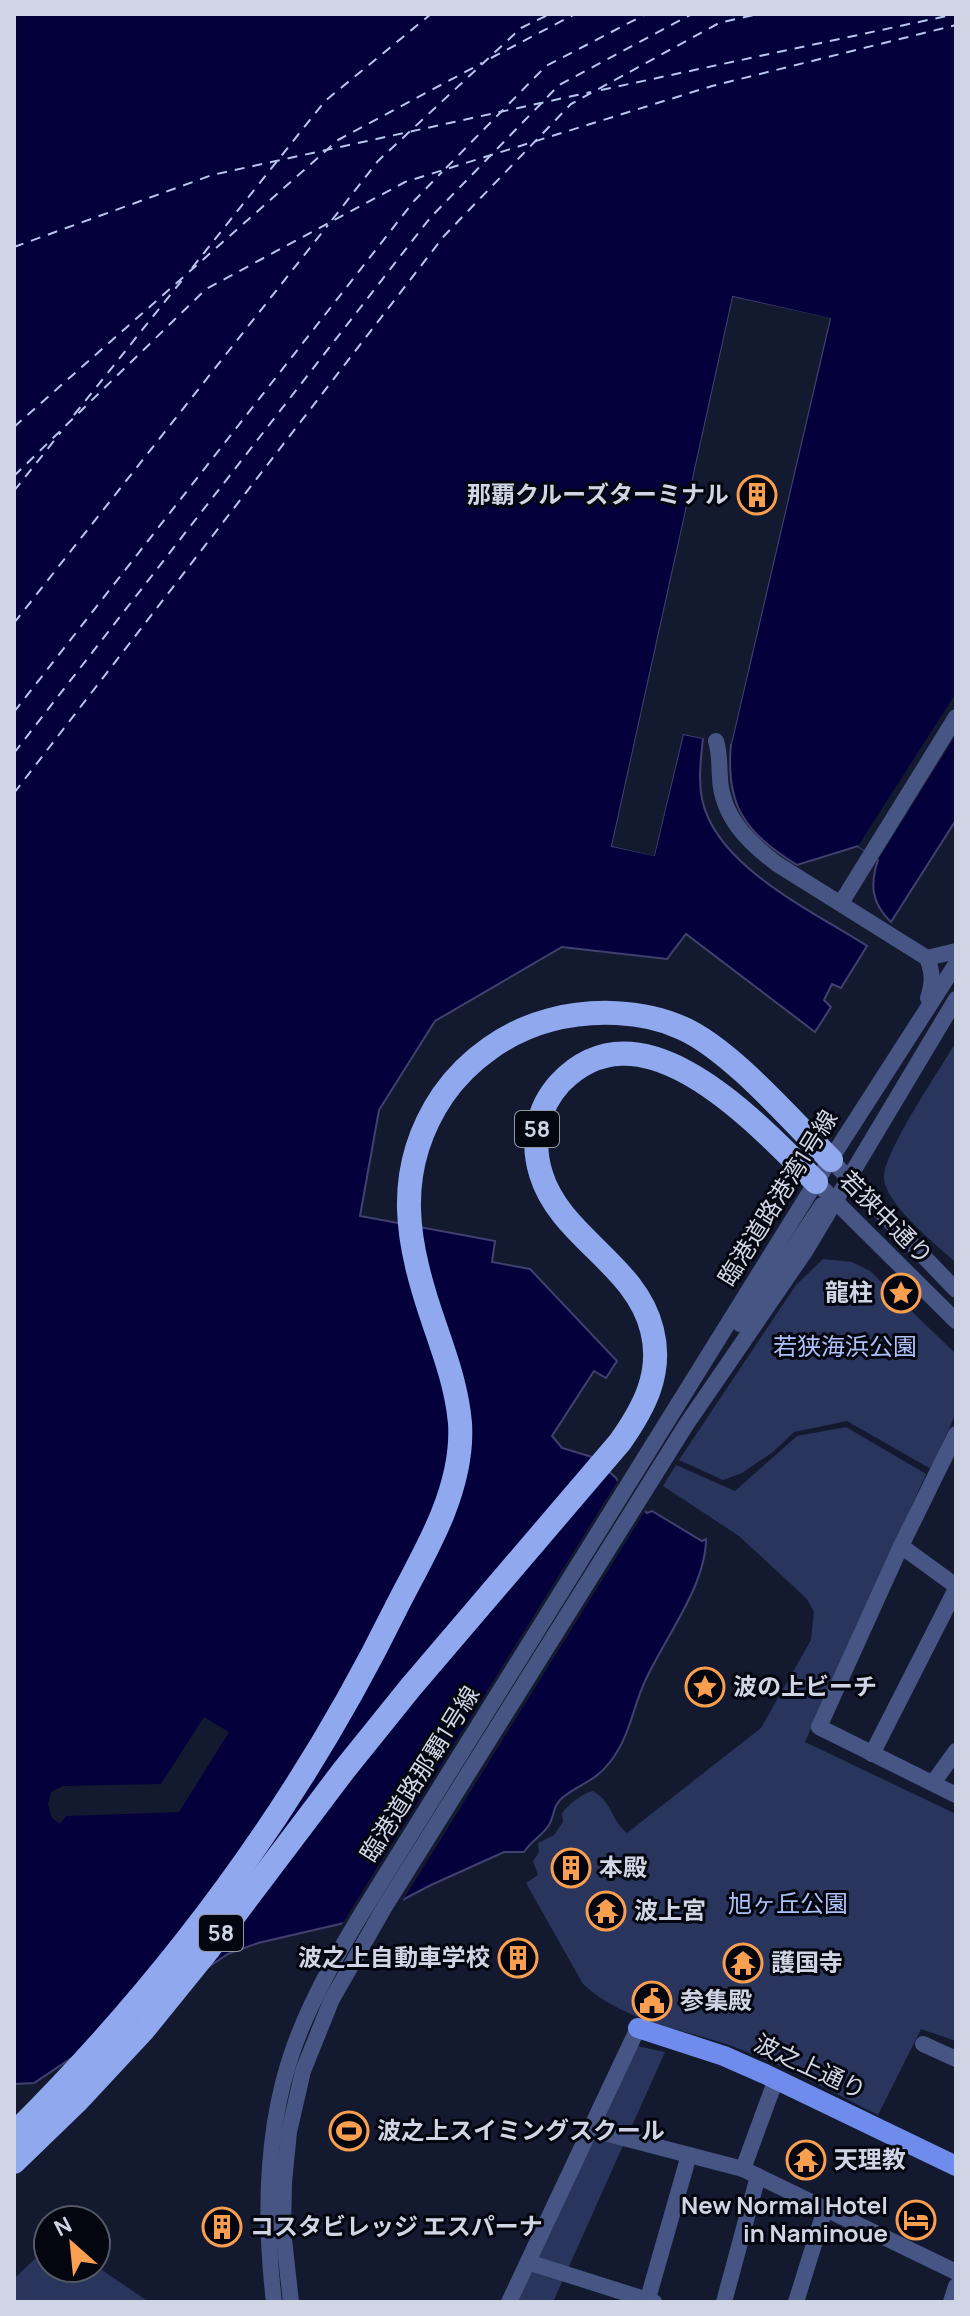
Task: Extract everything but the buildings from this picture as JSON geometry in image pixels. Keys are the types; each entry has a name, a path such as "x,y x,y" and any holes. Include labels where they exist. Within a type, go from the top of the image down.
{"highway":[{"name":"58","path":"14,2134 127,2016 197,1929 259,1844 296,1788 368,1665 443,1514 460,1447 460,1424 453,1383 412,1246 408,1201 418,1146 434,1110 452,1083 495,1045 532,1026 558,1018 594,1013 651,1018 695,1035 735,1065 831,1160"},
{"name":"58","path":"14,2162 144,2029 344,1770 620,1442 643,1408 655,1365 653,1330 643,1307 628,1282 561,1210 542,1177 536,1144 537,1129 541,1113 559,1085 586,1063 603,1056 637,1054 656,1058 694,1077 731,1103 827,1193"}],"main road":[{"name":"波之上通り","path":"638,2028 724,2056 956,2166"}],"street":[{"path":"841,903 956,717"},
{"path":"716,741 721,757 722,793 738,830 777,864 927,958 933,985 924,1011"},
{"path":"927,958 956,951"},
{"name":"臨港道路港湾1号線","path":"651,1464 799,1262 827,1193 831,1160 956,964"},
{"name":"臨港道路港湾1号線","path":"848,1179 956,999"},
{"name":"若狭中通り","path":"831,1160 956,1290"},
{"path":"827,1193 848,1179"},
{"name":"臨港道路港湾1号線","path":"651,1464 709,1356 827,1193"},
{"name":"若狭中通り","path":"827,1193 956,1321"},
{"path":"956,1434 819,1727 956,1795"},
{"name":"臨港道路那覇1号線","path":"282,2131 320,2024 354,1958 651,1464"},
{"path":"872,1754 956,1587 901,1546"},
{"path":"933,1783 956,1751"},
{"path":"509,2302 638,2028"},
{"path":"923,2044 956,2059"},
{"path":"724,2302 751,2173 776,2079"},
{"path":"589,2129 751,2173 956,2272"},
{"path":"274,2302 268,2237 268,2185 282,2131"},
{"path":"282,2131 283,2230 291,2302"},
{"path":"528,2262 649,2301 689,2155"},
{"path":"796,2302 825,2209"},
{"path":"951,2302 956,2286"}],"green space":[{"path":"956,1042 956,1263 903,1212 887,1190 884,1179 892,1151"},
{"name":"若狭海浜公園","path":"823,1259 852,1262 870,1271 956,1354 956,1413 931,1469 847,1421 794,1432 773,1452 742,1473 723,1480 679,1460 796,1285"},
{"name":"旭ヶ丘公園","path":"846,1427 926,1474 805,1742 956,1814 956,2041 921,2029 878,2115 762,2058 724,2043 660,2025 600,1998 583,1984 526,1883 538,1875 533,1861 539,1852 538,1843 554,1835 563,1822 562,1813 581,1796 593,1791 600,1796 627,1833 761,1728 811,1640 814,1612 807,1599 739,1536 663,1486 676,1465 735,1491 797,1436"},
{"path":"637,2046 665,2052 553,2302 514,2302"},
{"path":"32,2262 32,2284 112,2284 112,2277 149,2302 14,2302 14,2279"}],"shaded area":[{"path":"14,14 956,14 956,820 891,922 879,908 874,893 878,860 858,846 797,865 752,829 736,802 730,766 731,744 830,319 733,297 612,846 654,855 683,734 703,738 702,799 711,823 726,846 770,885 867,946 841,988 832,984 824,1000 831,1007 815,1032 686,934 667,959 562,947 435,1021 379,1110 360,1216 495,1241 492,1262 530,1269 617,1361 606,1378 594,1371 552,1436 562,1448 592,1457 616,1478 624,1492 647,1513 652,1511 702,1541 706,1539 704,1557 692,1593 646,1679 617,1752 599,1774 559,1801 549,1825 524,1852 504,1852 370,1917 258,1943 228,1954 34,2083 14,2084"}],"pier":[{"path":"733,297 830,318 731,744 727,743 825,321 736,302 617,843 651,851 679,732 705,734 707,739 683,734 654,856 612,846"},
{"path":"956,693 956,735 878,860 858,846"},
{"path":"620,1477 627,1490 647,1508 398,1908 371,1921 339,1929"},
{"path":"204,1717 229,1732 179,1812 66,1816 60,1824 52,1818 48,1804 51,1792 63,1786 161,1784"}],"ferry route":[{"path":"192,268 325,101 431,14"},
{"path":"332,220 378,161 521,28 550,14"},
{"path":"491,58 575,14"},
{"path":"446,168 546,66 646,14"},
{"path":"14,753 430,218 559,85 692,14"},
{"path":"14,793 444,236 571,104 719,23 758,14"},
{"path":"601,90 956,14"},
{"path":"14,476 206,289 405,182 712,86 956,25"},
{"path":"14,427 338,140 482,63"},
{"path":"14,247 212,175 591,92"},
{"path":"14,712 414,201 442,172"},
{"path":"14,623 328,225"},
{"path":"74,415 183,279"},
{"path":"14,491 61,432"}],"place":[{"name":"那覇クルーズターミナル","path":"757,495"},
{"name":"龍柱","path":"901,1293"},
{"name":"波の上ビーチ","path":"705,1687"},
{"name":"本殿","path":"571,1868"},
{"name":"波上宮","path":"606,1911"},
{"name":"波之上自動車学校","path":"518,1958"},
{"name":"護国寺","path":"743,1963"},
{"name":"参集殿","path":"652,2001"},
{"name":"波之上スイミングスクール","path":"349,2131"},
{"name":"天理教","path":"806,2160"},
{"name":"New Normal Hotel in Naminoue","path":"916,2220"},
{"name":"コスタビレッジ エスパーナ","path":"222,2227"}]}
